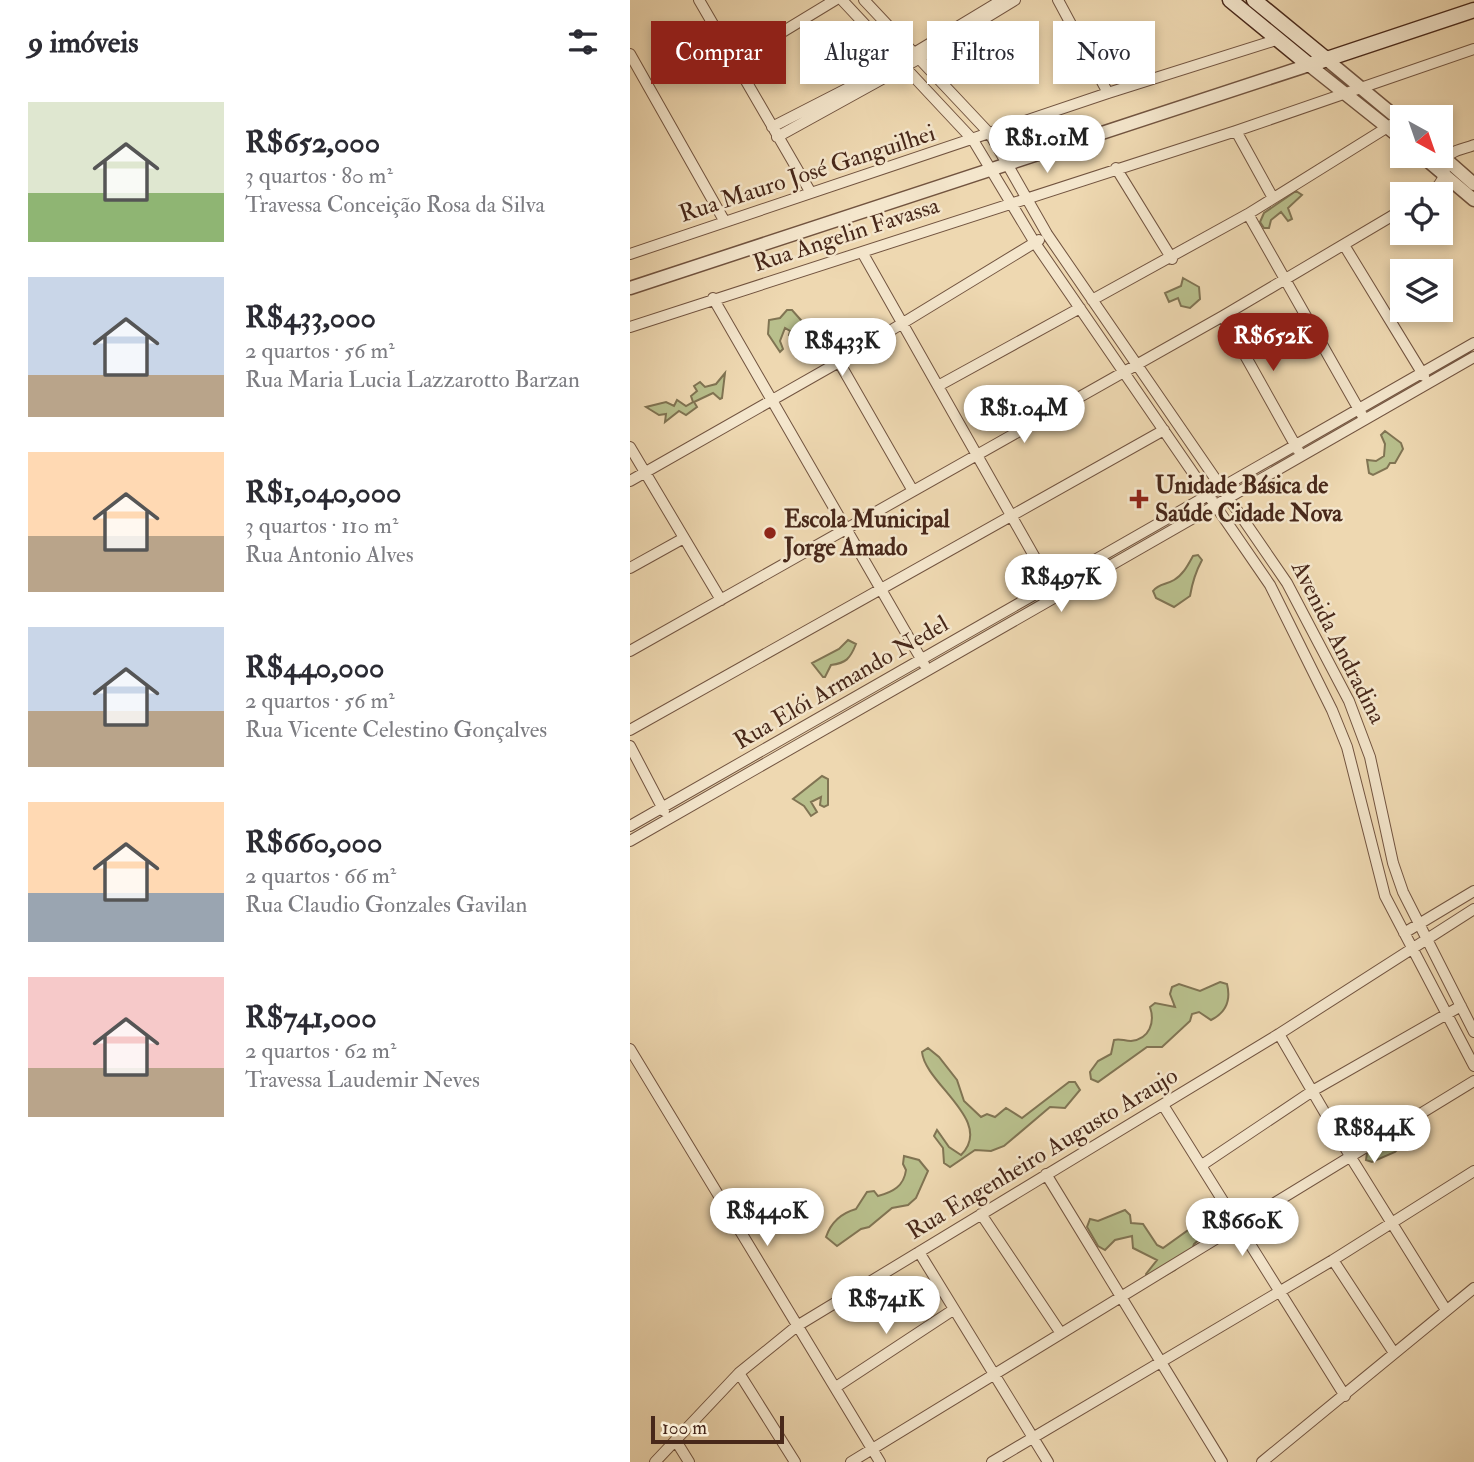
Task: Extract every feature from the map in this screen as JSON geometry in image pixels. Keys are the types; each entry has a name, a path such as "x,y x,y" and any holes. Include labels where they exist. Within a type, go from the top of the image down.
{"main road":[{"path":"1230,0 1309,65 1474,10"},
{"path":"1254,0 1326,60"}],"street":[{"path":"699,0 711,21"},
{"path":"786,30 835,0"},
{"path":"842,0 862,21"},
{"name":"Avenida Andradina","path":"864,0 990,134 1047,234 1287,583 1349,702 1370,757 1393,863 1427,939 1474,1032"},
{"path":"917,56 1002,0"},
{"path":"913,58 1015,0"},
{"path":"1058,0 1108,93"},
{"name":"Rua Mauro José Ganguilhei","path":"633,253 1108,93 1276,40"},
{"name":"Rua Angelin Favassa","path":"630,327 1236,131 1474,49"},
{"path":"630,54 725,222"},
{"path":"1326,60 1390,116"},
{"path":"630,288 1309,65 1345,92 1390,119"},
{"path":"913,75 973,140 1035,243 1270,585 1332,710 1347,747 1385,896 1474,1066"},
{"path":"746,84 811,193"},
{"path":"774,132 865,84"},
{"path":"1092,300 1172,259 1390,127"},
{"path":"1236,131 1273,198"},
{"path":"1453,153 1474,145"},
{"path":"1453,165 1474,184"},
{"path":"1116,168 1172,259"},
{"path":"1436,168 1474,200"},
{"path":"1442,182 1446,176 1445,168"},
{"path":"1248,214 1365,421"},
{"path":"630,651 1135,363 1223,316 1390,217"},
{"path":"630,481 839,362 1047,234"},
{"path":"630,241 633,253"},
{"path":"1345,245 1429,384"},
{"path":"862,252 1058,598"},
{"path":"713,298 928,670"},
{"path":"938,386 1080,308"},
{"path":"1223,316 1302,456"},
{"name":"Rua Elói Armando Nedel","path":"630,827 1474,343"},
{"name":"Rua Elói Armando Nedel","path":"630,841 1474,358"},
{"path":"839,362 914,491"},
{"path":"630,730 1164,430"},
{"path":"630,447 721,600"},
{"path":"630,568 684,538"},
{"path":"630,746 668,819"},
{"path":"1404,933 1474,891"},
{"name":"Rua Engenheiro Augusto Araujo","path":"655,1462 739,1373 797,1326 1279,1034 1474,909"},
{"path":"1202,1165 1314,1090 1461,1006"},
{"path":"1279,1034 1350,1156 1446,1310"},
{"path":"630,1049 880,1462"},
{"path":"851,1462 1474,1081"},
{"path":"1163,1105 1345,1396"},
{"path":"992,1462 1333,1260 1474,1171"},
{"path":"1046,1174 1222,1462"},
{"path":"981,1214 1060,1332"},
{"path":"919,1252 1048,1462"},
{"path":"1333,1260 1394,1353"},
{"path":"1262,1462 1474,1288"},
{"path":"836,1387 953,1310"},
{"path":"739,1373 795,1462"},
{"path":"676,1441 689,1462"}],"green space":[{"path":"1296,191 1302,195 1288,208 1292,219 1288,221 1281,212 1271,220 1269,228 1264,228 1260,222 1264,213"},
{"path":"1183,278 1199,287 1200,299 1190,308 1181,306 1178,298 1169,302 1165,293 1181,286"},
{"path":"787,310 792,310 808,328 809,340 802,342 789,335 790,331 785,328 780,341 783,349 780,352 768,334 769,320 780,318"},
{"path":"725,373 722,398 713,393 694,402 697,407 686,415 679,411 665,422 666,414 659,415 646,407 666,402 674,406 677,400 686,406 693,402 691,396 697,391 694,386 700,382 705,387 716,384"},
{"path":"1385,431 1401,443 1403,449 1395,463 1390,463 1387,468 1373,475 1369,473 1367,460 1376,461 1384,456 1385,444 1381,435"},
{"path":"1198,555 1202,560 1190,596 1174,607 1156,598 1153,591 1155,588 1177,578 1193,556"},
{"path":"848,640 856,644 849,657 831,665 823,677 812,663 839,649"},
{"path":"822,776 828,779 828,805 820,805 821,797 811,802 817,812 811,816 804,806 793,799"},
{"path":"1220,982 1227,984 1228,995 1224,1009 1216,1017 1211,1020 1199,1012 1192,1014 1190,1021 1162,1047 1147,1047 1098,1082 1091,1079 1090,1072 1098,1061 1111,1054 1114,1040 1137,1040 1147,1033 1152,1018 1150,1007 1155,1003 1175,1007 1170,994 1172,987 1179,984 1200,991"},
{"path":"928,1048 939,1057 957,1080 964,1101 981,1117 987,1114 995,1117 1006,1108 1022,1118 1069,1082 1075,1082 1080,1090 1065,1108 1050,1107 1004,1146 991,1151 975,1150 950,1167 944,1163 943,1148 934,1136 937,1130 949,1147 961,1155 969,1142 970,1129 964,1116 926,1064 922,1052"},
{"path":"1406,1132 1409,1138 1395,1152 1372,1162 1366,1160 1367,1153 1388,1143 1398,1133"},
{"path":"904,1156 919,1160 928,1171 916,1198 908,1205 892,1208 869,1227 861,1229 837,1246 826,1237 834,1223 856,1209 867,1192 874,1191 878,1196 900,1184 906,1170 903,1164"},
{"path":"1125,1210 1130,1215 1131,1223 1143,1224 1157,1245 1163,1248 1205,1218 1211,1222 1211,1229 1194,1244 1190,1255 1175,1270 1151,1283 1146,1274 1157,1260 1133,1248 1132,1236 1115,1240 1105,1250 1098,1246 1087,1227 1090,1219 1098,1221"}],"place":[{"name":"Unidade Básica de Saúde Cidade Nova","path":"1139,499"},
{"name":"Escola Municipal Jorge Amado","path":"770,533"}]}
